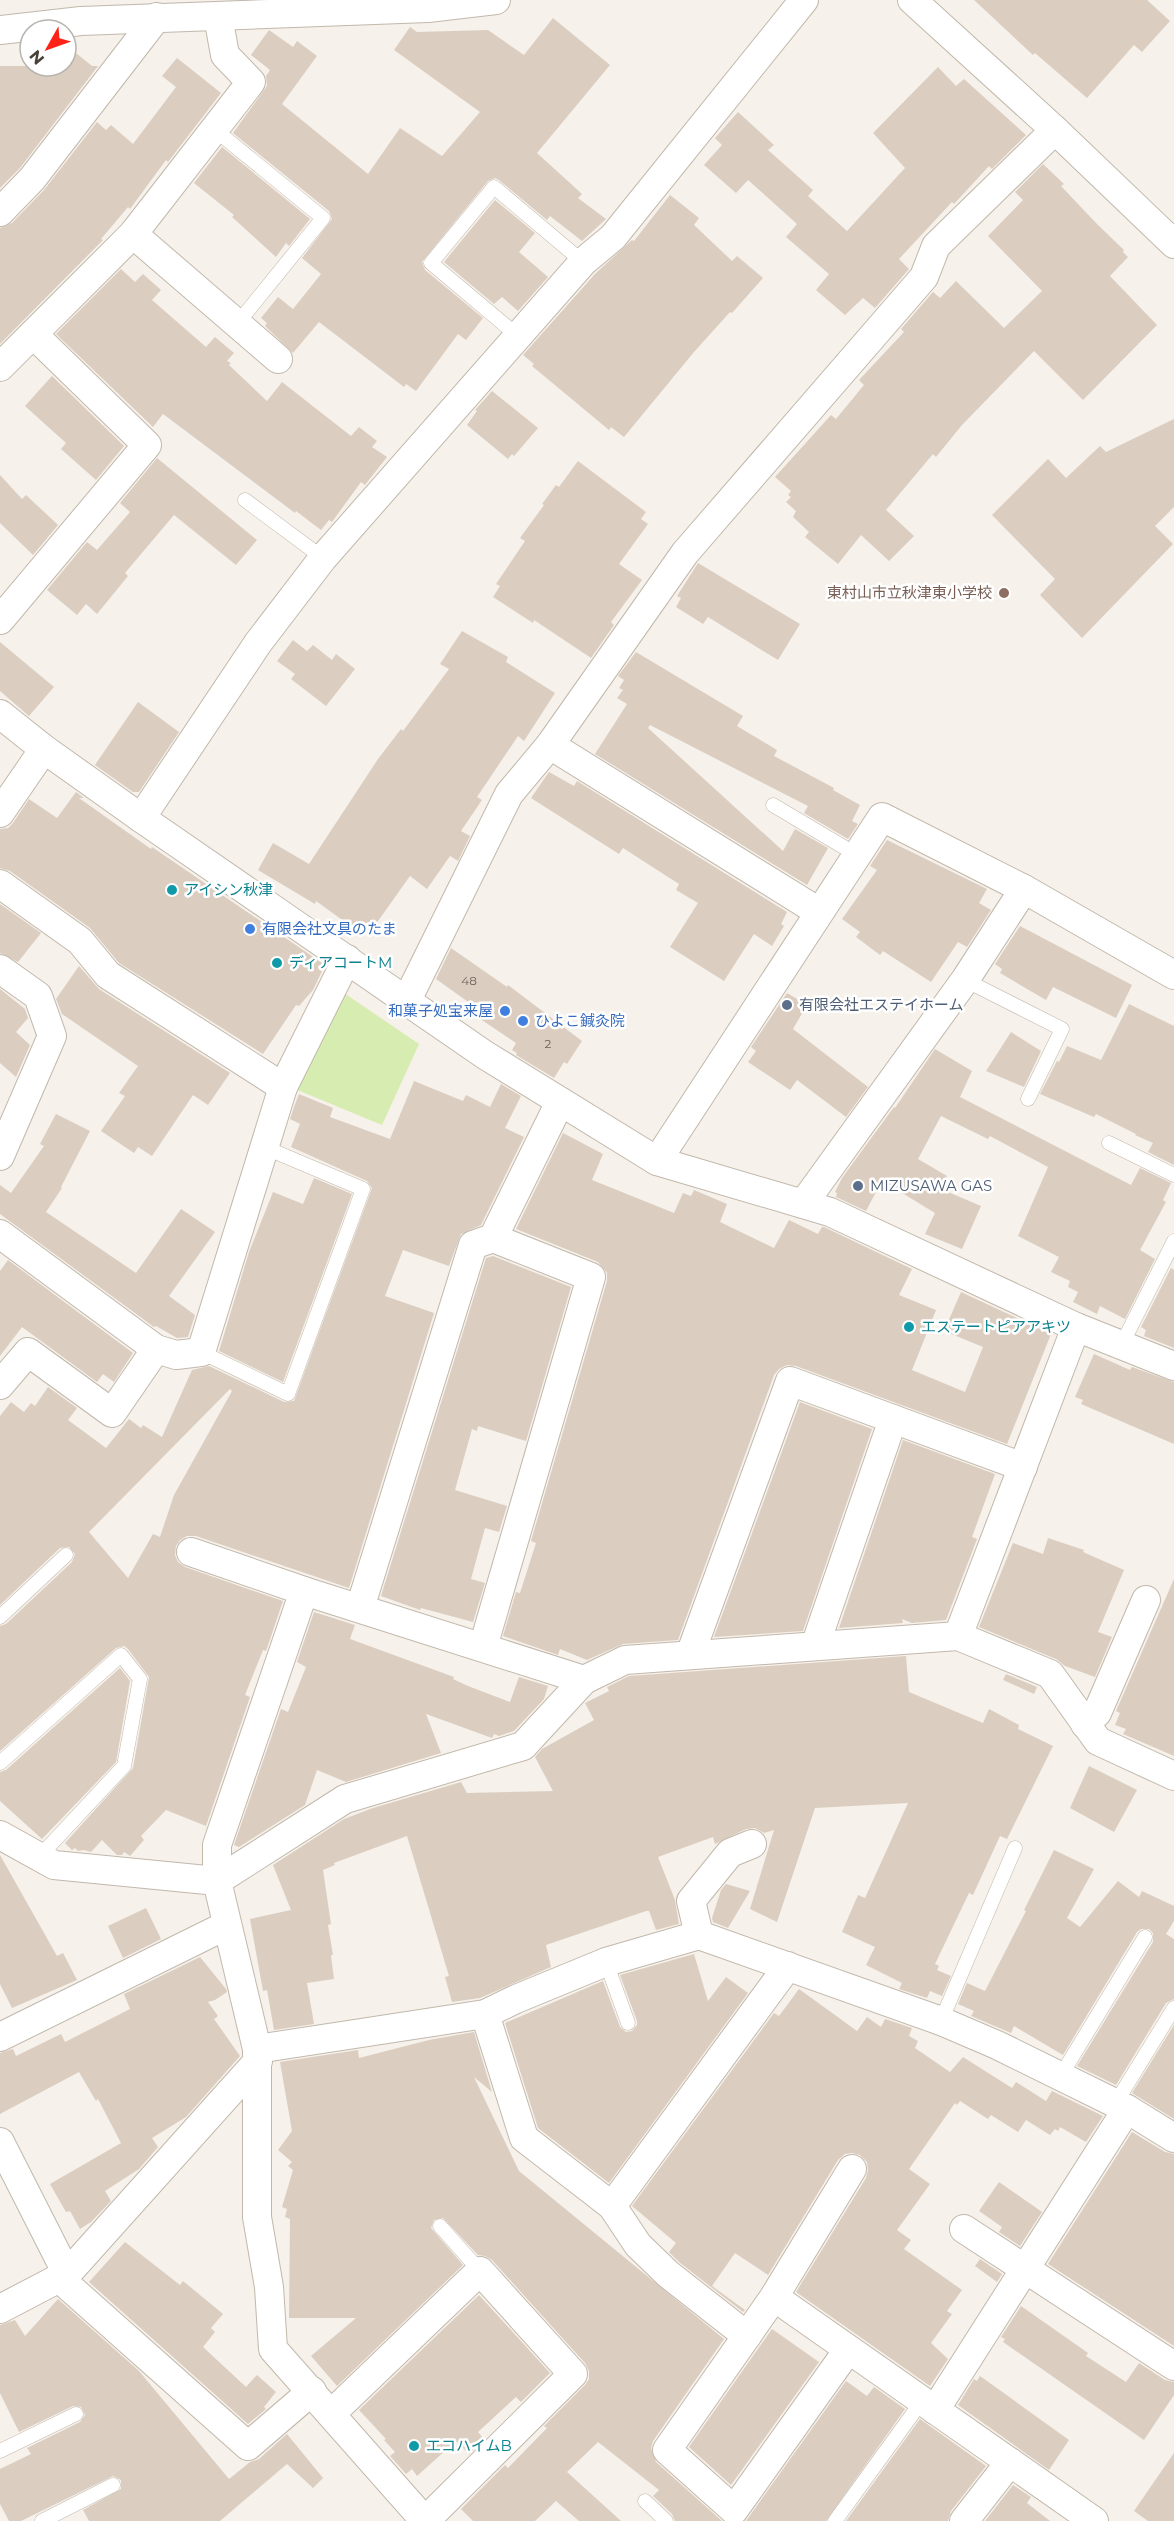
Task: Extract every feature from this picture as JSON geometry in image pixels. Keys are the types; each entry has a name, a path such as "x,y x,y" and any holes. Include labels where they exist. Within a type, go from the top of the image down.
{"street":[{"path":"0,30 81,21 428,8 496,0"},
{"path":"141,818 258,643 324,558 583,262 613,237 804,0"},
{"path":"912,0 1055,130 1174,244"},
{"path":"0,367 133,234 251,82 225,55 218,16"},
{"path":"0,212 32,179 157,17"},
{"path":"407,1000 509,794 550,745 685,553 924,277 936,246 1055,130"},
{"path":"133,234 278,359"},
{"path":"0,620 147,445 33,334"},
{"path":"0,714 44,749 141,818 485,1056 657,1161 831,1212 1076,1327 1174,1366"},
{"path":"550,745 819,912"},
{"path":"0,813 44,749"},
{"path":"657,1161 882,817 1024,889 1174,975"},
{"path":"0,884 80,942 108,975 283,1087"},
{"path":"803,1204 965,980 1024,889"},
{"path":"0,1234 156,1349 176,1355 201,1352 283,1087 347,959"},
{"path":"0,969 38,996 52,1036 0,1156"},
{"path":"493,1238 560,1102"},
{"path":"360,1608 472,1245 493,1238 591,1277 483,1647"},
{"path":"958,1636 1076,1327"},
{"path":"0,1385 28,1353 112,1413 156,1349"},
{"path":"690,1655 790,1381 1023,1467"},
{"path":"815,1646 893,1419"},
{"path":"191,1552 304,1591 584,1680"},
{"path":"304,1591 217,1845 217,1881 257,2055 257,2217 269,2287 273,2349 332,2413 425,2521 573,2374 480,2271 332,2413"},
{"path":"1085,1724 1097,1713 1146,1600"},
{"path":"0,1835 54,1865 217,1881 345,1799 523,1746 584,1680 625,1660 958,1636 1050,1674 1098,1741 1174,1776"},
{"path":"699,1935 691,1901 730,1853 752,1844"},
{"path":"0,2037 227,1925"},
{"path":"0,2309 63,2276 257,2055 484,2014 606,1962 699,1935 941,2022 997,2045 1121,2106 1174,2138"},
{"path":"612,2206 788,1966"},
{"path":"484,2014 525,2138 612,2206 638,2245 661,2267 747,2336"},
{"path":"929,2405 1025,2269 1121,2106"},
{"path":"0,2142 63,2276 248,2446 312,2391"},
{"path":"848,2350 734,2510 667,2450 774,2297 852,2169"},
{"path":"964,2229 1174,2366"},
{"path":"774,2297 1094,2521"},
{"path":"964,2521 1010,2462"}],"lane":[{"path":"214,129 323,218 237,324"},
{"path":"518,336 431,263 494,187 583,262"},
{"path":"245,500 324,558"},
{"path":"773,806 857,855"},
{"path":"965,980 1062,1029 1028,1099"},
{"path":"1109,1143 1174,1175"},
{"path":"201,1352 288,1394 363,1190 266,1148"},
{"path":"1122,1344 1174,1240"},
{"path":"0,1617 66,1555"},
{"path":"0,1763 121,1655 140,1679 124,1766 39,1857"},
{"path":"941,2022 1015,1848"},
{"path":"1060,2077 1144,1937"},
{"path":"606,1962 628,2023"},
{"path":"1121,2106 1174,2008"},
{"path":"440,2226 480,2271"},
{"path":"835,2521 929,2405"},
{"path":"0,2451 76,2414"},
{"path":"42,2521 113,2486"},
{"path":"645,2501 666,2521"}],"green space":[{"path":"341,991 419,1044 382,1125 295,1089"}],"building":[{"path":"974,0 1147,0 1170,21 1142,52 1134,45 1087,98 1035,53 1033,55"},
{"path":"553,18 610,65 537,153 582,194 578,198 606,219 582,241 550,216 547,220 499,180 495,178 488,181 422,262 425,270 483,318 466,340 458,334 416,391 406,384 404,387 319,322 293,353 265,326 267,323 261,318 278,297 293,309 321,274 302,258 332,219 329,211 233,133 267,86 266,76 270,70 251,55 269,30 293,47 297,41 317,56 282,104 368,174 400,128 442,156 480,112 394,50 410,27 417,32 488,30 524,55"},
{"path":"78,55 92,66 98,66 20,168 0,188 0,66 18,66 18,78 78,78"},
{"path":"177,58 221,93 168,162 166,160 130,209 128,207 101,239 103,240 0,344 0,228 12,223 44,190 97,122 106,130 111,125 133,144 176,87 162,76"},
{"path":"938,67 956,86 964,79 1026,135 992,169 989,166 954,204 952,202 899,259 909,269 875,308 863,298 845,315 816,290 829,274 786,237 797,224 748,180 736,193 704,165 722,145 715,138 738,112 774,145 768,150 813,190 808,196 847,231 905,168 873,133"},
{"path":"222,147 310,219 289,246 286,243 276,257 232,217 234,215 194,183"},
{"path":"1043,164 1064,184 1061,186 1124,250 1123,252 1128,257 1110,276 1157,325 1083,400 1034,351 962,425 936,457 933,454 886,510 914,536 889,561 861,535 838,564 805,537 809,532 793,517 796,511 786,502 791,497 788,495 791,491 775,477 831,415 836,419 864,385 859,380 904,332 901,329 933,292 940,298 956,281 1004,328 1042,291 988,236 1023,200 1015,192"},
{"path":"670,195 699,218 694,225 732,261 737,256 763,278 694,352 624,437 611,427 609,430 532,366 534,364 523,355 595,274 632,240 634,241"},
{"path":"495,200 535,233 519,252 548,277 518,311 502,297 494,304 444,262"},
{"path":"121,269 135,282 143,274 161,290 152,300 206,347 215,337 234,353 227,361 231,363 229,365 267,401 282,382 351,436 359,427 377,441 372,447 387,457 365,485 361,482 332,522 329,520 321,530 163,414 153,427 56,334"},
{"path":"52,376 124,446 96,480 61,449 66,443 25,406"},
{"path":"492,391 538,428 514,456 512,454 508,459 467,425 477,411 475,410"},
{"path":"1174,419 1174,507 1155,526 1173,544 1082,638 1040,595 1055,579 992,515 1048,459 1066,478 1100,446 1106,452"},
{"path":"157,458 257,540 236,565 174,515 125,573 128,576 97,614 86,604 77,615 47,590 87,542 97,550 130,512 120,503"},
{"path":"578,461 646,512 641,519 648,524 619,564 642,580 611,622 614,625 591,658 534,620 533,623 493,597 500,586 496,584 525,541 520,538 556,485 559,487"},
{"path":"0,475 22,499 26,495 58,525 33,555 0,523"},
{"path":"698,563 800,624 778,660 708,617 703,624 676,607 681,598 677,596"},
{"path":"462,631 508,657 506,662 555,693 524,741 518,736 477,797 482,800 461,831 470,836 458,861 450,856 427,889 410,876 371,931 368,929 363,935 316,901 315,904 258,870 273,843 309,864 378,759 401,729 403,731 449,669 440,664"},
{"path":"293,640 307,651 313,645 332,660 336,654 355,669 326,706 291,679 295,674 277,661"},
{"path":"0,642 54,687 29,716 0,691"},
{"path":"636,652 743,716 737,726 777,750 774,756 834,788 833,790 860,805 852,821 858,824 848,839 804,813 808,806 650,725 648,728 783,851 795,829 828,848 807,885 595,754 627,704 617,698 623,690 619,688 624,680 618,676"},
{"path":"138,702 179,732 139,792 133,792 95,765"},
{"path":"549,772 574,786 577,781 787,912 781,924 784,926 772,946 754,934 724,981 670,947 698,903 676,890 679,884 623,848 619,854 531,798"},
{"path":"76,792 84,798 79,798 151,849 152,847 325,965 313,990 299,1006 296,1005 263,1054 119,963 90,928 10,871 0,868 0,829 8,828 13,823 29,799 57,818"},
{"path":"887,840 987,889 979,903 991,910 967,947 958,942 931,982 883,951 880,955 856,937 860,932 842,919 877,870 870,866"},
{"path":"0,904 41,933 18,962 0,953"},
{"path":"1020,926 1132,985 1116,1018 1053,987 1046,1000 1000,973 1002,969 995,964"},
{"path":"451,948 507,987 508,985 582,1041 567,1064 564,1062 554,1078 516,1055 517,1053 512,1050 516,1043 467,1010 471,1004 436,979"},
{"path":"79,966 99,989 230,1073 208,1105 193,1095 152,1156 138,1147 134,1153 101,1131 125,1096 119,1093 138,1066 62,1014 56,999"},
{"path":"0,989 25,1009 28,1018 16,1032 30,1045 16,1077 0,1063"},
{"path":"787,993 807,1005 793,1029 868,1087 846,1117 797,1080 790,1090 748,1062 756,1051 751,1047"},
{"path":"1129,1004 1174,1026 1174,1165 1148,1152 1153,1143 1096,1114 1094,1117 1040,1094 1067,1046 1101,1060"},
{"path":"1011,1032 1041,1051 1024,1087 986,1071"},
{"path":"935,1049 972,1071 960,1097 1131,1185 1140,1168 1171,1183 1163,1200 1166,1202 1140,1250 1155,1259 1125,1319 1100,1306 1097,1314 1073,1302 1078,1292 1068,1287 1070,1281 1051,1272 1059,1257 1018,1236 1048,1167 990,1136 988,1139 941,1116 918,1159 947,1176 941,1189 981,1206 962,1249 925,1234 935,1213 889,1185 884,1194 877,1190 866,1211 836,1197 835,1192 842,1178 895,1108"},
{"path":"414,1081 463,1101 466,1095 490,1107 501,1084 521,1096 505,1128 524,1137 481,1225 461,1234 449,1266 403,1250 385,1296 434,1313 349,1588 196,1536 187,1536 180,1540 176,1546 175,1555 178,1562 185,1567 283,1601 266,1651 263,1650 245,1695 250,1697 206,1826 166,1810 141,1836 144,1840 130,1856 124,1852 122,1855 117,1855 102,1840 91,1852 78,1851 75,1848 72,1850 65,1843 133,1768 149,1677 128,1649 124,1646 116,1648 0,1751 0,1626 6,1624 72,1562 75,1554 69,1547 60,1548 0,1605 0,1416 11,1402 24,1412 31,1403 35,1406 48,1387 77,1408 68,1420 106,1448 129,1419 141,1428 143,1425 162,1437 192,1370 209,1366 284,1402 294,1401 372,1188 367,1181 291,1147 300,1124 290,1119 299,1094 333,1108 330,1117 390,1139","holes":["230,1389 232,1391 174,1495 160,1537 153,1534 128,1578 89,1532"]},
{"path":"56,1114 90,1131 62,1188 46,1212 136,1273 181,1209 215,1232 169,1296 195,1315 188,1337 177,1338 154,1327 0,1214 0,1185 11,1193 44,1146 40,1144"},
{"path":"563,1133 603,1154 592,1180 674,1213 683,1193 691,1196 694,1190 727,1204 720,1222 774,1248 789,1220 818,1234 824,1227 912,1269 899,1295 936,1310 912,1370 965,1392 983,1347 944,1331 961,1292 1051,1334 1007,1444 796,1366 787,1365 774,1375 678,1640 623,1644 587,1660 560,1649 558,1655 503,1636 516,1592 520,1593 536,1543 531,1541 607,1281 607,1273 598,1262 516,1229"},
{"path":"314,1178 352,1194 283,1382 219,1351 249,1252 273,1192 303,1204"},
{"path":"493,1256 571,1287 526,1441 478,1426 477,1431 472,1429 455,1490 507,1506 499,1532 485,1528 471,1579 485,1583 473,1622 421,1608 420,1610 381,1596 486,1258"},
{"path":"8,1260 133,1353 114,1382 103,1374 97,1382 22,1327 0,1356 0,1271"},
{"path":"1171,1268 1174,1270 1174,1348 1144,1336 1146,1330 1141,1327"},
{"path":"1094,1354 1130,1370 1132,1367 1174,1382 1174,1444 1081,1404 1083,1400 1075,1397"},
{"path":"800,1402 872,1429 803,1631 714,1637"},
{"path":"903,1440 995,1474 972,1537 977,1539 946,1620 912,1623 902,1619 903,1623 839,1628"},
{"path":"1048,1538 1084,1550 1083,1552 1124,1570 1098,1632 1112,1637 1095,1677 979,1627 1013,1543 1043,1554"},
{"path":"1174,1579 1174,1756 1123,1734 1126,1729 1115,1725 1120,1713 1116,1711"},
{"path":"314,1612 355,1625 350,1639 454,1677 453,1679 468,1686 510,1702 519,1677 548,1686 544,1699 514,1731 499,1736 494,1734 492,1738 426,1714 441,1753 346,1782 317,1770 305,1805 239,1847 234,1845 281,1709 288,1712 306,1667 297,1662"},
{"path":"906,1656 909,1692 983,1723 989,1709 1019,1725 1018,1729 1053,1746 1007,1839 1000,1836 973,1895 969,1893 935,1964 939,1966 937,1970 951,1976 942,1996 930,1991 927,1998 899,1989 902,1983 866,1965 875,1947 842,1932 858,1895 865,1898 908,1803 815,1808 777,1922 750,1909 774,1830 764,1833 755,1828 746,1829 715,1844 713,1837 658,1857 675,1900 679,1924 656,1930 649,1911 646,1911 546,1945 551,1967 480,1998 452,2002 445,1977 449,1976 407,1836 334,1863 335,1865 323,1870 331,1924 328,1925 334,1979 307,1983 314,2024 274,2030 267,1990 263,1991 250,1919 291,1910 273,1865 344,1819 461,1782 467,1793 553,1791 535,1757 542,1749 594,1720 585,1703 609,1691 607,1687 629,1676"},
{"path":"120,1668 130,1681 116,1762 42,1839 0,1801 0,1772 6,1770"},
{"path":"1006,1674 1037,1687 1034,1694 1003,1680"},
{"path":"1089,1766 1137,1790 1114,1832 1070,1808"},
{"path":"1054,1850 1094,1869 1067,1918 1080,1927 1118,1881 1139,1897 1142,1891 1174,1906 1174,1921 1166,1934 1174,1939 1174,1999 1166,2003 1116,2085 1077,2066 1153,1942 1153,1933 1149,1929 1141,1929 1137,1932 1063,2055 1014,2026 1011,2033 971,2016 974,2011 958,2004 967,1983 985,1991"},
{"path":"0,1855 57,1956 63,1953 77,1980 12,2008 0,1984"},
{"path":"726,1884 750,1891 728,1928 713,1922 712,1918 721,1890"},
{"path":"146,1908 161,1939 123,1958 108,1926"},
{"path":"694,1954 708,2001 726,1977 748,1993 609,2183 538,2128 505,2023 603,1981 620,2027 626,2032 632,2031 637,2021 620,1975"},
{"path":"200,1957 226,1989 227,1992 208,2002 218,2016 214,2019 240,2056 186,2117 152,2138 158,2147 139,2169 105,2191 111,2201 91,2222 80,2229 70,2211 66,2212 50,2184 121,2143 98,2099 96,2101 79,2072 0,2114 0,2053 13,2049 16,2056 61,2034 65,2042 130,2009 124,1994"},
{"path":"799,1989 857,2031 867,2017 881,2027 885,2019 912,2028 909,2036 918,2041 915,2048 950,2072 963,2057 1012,2088 1016,2082 1046,2101 1052,2091 1103,2116 1086,2142 1060,2127 1058,2131 1055,2129 1050,2135 1026,2120 1018,2132 991,2115 988,2119 960,2101 957,2105 955,2103 909,2169 930,2184 897,2230 911,2240 904,2249 962,2290 947,2311 952,2314 931,2343 948,2359 930,2386 796,2292 866,2178 867,2162 860,2155 845,2154 838,2160 768,2275 735,2253 712,2286 745,2310 743,2312 679,2262 669,2252 676,2243 632,2206 774,2013 779,2016"},
{"path":"1174,2025 1174,2119 1132,2093"},
{"path":"474,2032 492,2092 474,2077 519,2171 724,2339 653,2441 651,2448 656,2462 722,2521 675,2521 672,2514 653,2496 659,2490 598,2442 567,2472 621,2521 579,2521 556,2501 535,2521 473,2521 461,2509 505,2465 508,2468 547,2428 544,2426 585,2385 589,2379 589,2371 585,2363 492,2260 478,2255 443,2218 434,2220 431,2228 463,2265 337,2386 311,2356 356,2318 289,2318 290,2219 285,2217 287,2209 282,2207 293,2170 288,2166 292,2162 278,2150 292,2131 280,2062 358,2050 359,2058 429,2040"},
{"path":"1132,2132 1165,2152 1174,2154 1174,2346 1048,2264"},
{"path":"999,2182 1042,2212 1020,2246 999,2232 1002,2227 979,2211"},
{"path":"125,2242 180,2285 183,2281 223,2314 211,2328 215,2332 203,2347 246,2387 257,2375 276,2392 264,2407 266,2409 248,2424 89,2282"},
{"path":"980,2259 1002,2274 997,2282 975,2266"},
{"path":"479,2295 550,2373 521,2402 516,2397 478,2432 484,2439 469,2454 456,2441 417,2476 412,2469 406,2474 390,2456 395,2452 384,2440 386,2439 359,2410"},
{"path":"58,2299 139,2371 229,2479 250,2462 259,2459 287,2434 323,2478 313,2488 287,2464 220,2521 89,2521 83,2510 121,2489 121,2480 113,2476 21,2521 9,2521 0,2504 0,2469 31,2454 27,2448 80,2422 85,2415 81,2407 73,2406 19,2432 0,2393 0,2325 15,2320 25,2336"},
{"path":"1021,2306 1088,2353 1086,2356 1126,2382 1139,2363 1165,2380 1174,2382 1174,2395 1144,2440 1003,2342 1005,2339 1001,2337"},
{"path":"772,2329 819,2362 731,2485 689,2447"},
{"path":"980,2376 1069,2440 1049,2470 958,2405 974,2379 977,2381"},
{"path":"846,2381 867,2396 874,2387 905,2409 826,2521 746,2521"},
{"path":"920,2419 986,2466 951,2511 948,2521 846,2521"},
{"path":"1174,2453 1174,2521 1148,2521 1134,2511"},
{"path":"1013,2485 1031,2497 1027,2503 1050,2521 985,2521"}],"place":[{"name":"東村山市立秋津東小学校","path":"1004,593"},
{"name":"アイシン秋津","path":"172,890"},
{"name":"有限会社文具のたま","path":"250,929"},
{"name":"ディアコートM","path":"277,963"},
{"name":"有限会社エステイホーム","path":"787,1005"},
{"name":"和菓子処宝来屋","path":"505,1011"},
{"name":"ひよこ鍼灸院","path":"523,1021"},
{"name":"MIZUSAWA GAS","path":"858,1186"},
{"name":"エステートピアアキツ","path":"909,1327"},
{"name":"エコハイムB","path":"414,2446"}]}
